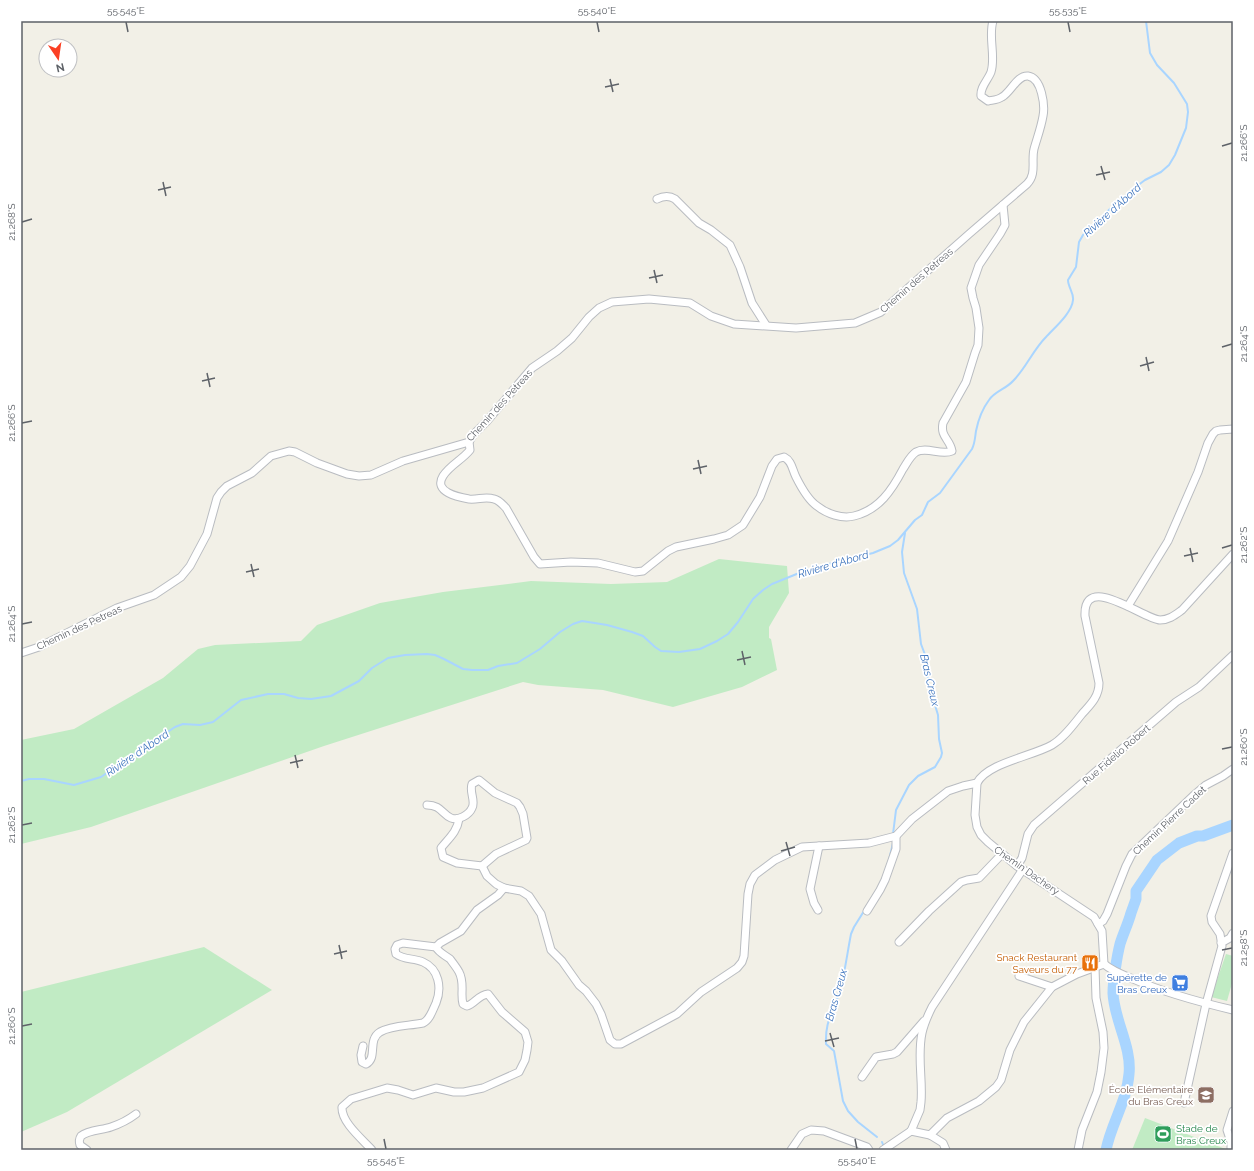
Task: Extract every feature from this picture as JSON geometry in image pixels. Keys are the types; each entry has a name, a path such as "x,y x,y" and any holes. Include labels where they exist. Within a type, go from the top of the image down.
{"street":[{"name":"Chemin des Petreas","path":"21,653 39,647 118,608 154,596 181,577 190,566 207,534 217,498 221,492 227,486 252,473 272,456 289,451 295,452 317,463 347,474 359,476 371,475 404,461 469,442 472,434 487,421 532,368 557,351 572,338 589,317 600,308 612,302 650,299 690,303 711,316 734,324 796,328 855,323 881,312 1027,184 1033,177 1032,160 1044,114 1038,83 1031,77 1027,76 1019,79 1006,94 996,100 988,101 981,96 981,90 991,73 992,32 994,21"},
{"path":"657,199 671,196 676,199 699,223 711,230 730,245 740,267 752,303 766,325"},
{"path":"469,442 470,450 446,471 442,477 440,483 442,488 447,492 460,497 471,499 486,497 501,502 506,508 534,557 540,564 571,562 598,563 635,572 643,571 672,549 685,544 728,535 743,525 760,497 776,459 784,457 788,459 792,465 796,476 810,501 818,507 828,513 841,516 851,517 862,514 871,510 885,498 908,460 915,453 921,450 944,452 952,451 944,436 942,427 966,382 978,345 979,328 971,288 979,265 1005,225 1003,205"},
{"path":"1128,606 1168,541 1213,434 1220,430 1233,429"},
{"path":"482,866 487,876 492,881 504,888 516,890 529,896 541,914 551,950 562,961 579,985 586,991 596,1004 612,1043 618,1045 624,1043 677,1014 701,992 737,968 742,962 744,956 750,884 755,876 775,860 798,848 868,843 896,836 912,819 948,791 977,783 985,774 1000,765 1050,746 1062,738 1094,700 1099,687 1085,616 1086,606 1090,599 1100,596 1109,598 1152,618 1164,620 1172,617 1182,610 1233,554"},
{"name":"Rue Fidelio Robert","path":"927,1016 1020,868 1028,834 1034,825 1176,702 1199,687 1233,655"},
{"name":"Chemin Pierre Cadet","path":"1098,924 1103,922 1107,914 1132,854 1206,785 1233,769"},
{"path":"428,805 433,805 443,810 452,819 459,819 467,815 472,809 474,804 471,787 472,784 479,780 495,793 517,803 524,814 527,838 526,840 496,854 482,866 457,863 443,857 441,848 458,827 459,819"},
{"name":"Chemin Dachery","path":"977,783 975,815 977,827 981,834 1002,854 1020,868 1094,917 1098,924"},
{"path":"867,911 885,880 896,849 896,836"},
{"path":"818,910 814,903 810,889 819,846"},
{"path":"1184,1103 1206,1004 1222,943 1220,934 1212,922 1211,916 1233,853"},
{"path":"899,942 929,911 961,882 979,878 1002,854"},
{"path":"436,947 461,930 477,910 498,895 504,888"},
{"path":"1098,924 1102,931 1105,965"},
{"path":"1222,943 1230,938 1233,933"},
{"path":"363,1046 361,1055 362,1062 366,1064 372,1058 373,1042 379,1032 427,1021 438,996 440,988 439,982 433,971 423,962 400,957 396,954 395,949 397,944 403,943 436,947 450,959 459,972 463,986 463,1004 467,1006 470,1005 481,996 488,994 502,1012 525,1032 528,1042 522,1068 514,1075 483,1088 454,1092 436,1088 413,1096 398,1090 386,1088 351,1099 342,1107 344,1119 372,1150"},
{"path":"930,1135 947,1118 979,1101 996,1087 1001,1080 1010,1050 1024,1022 1052,987 1076,974 1105,965 1150,987 1206,1004 1233,1010"},
{"path":"1078,1150 1082,1130 1097,1092 1104,1048 1103,1032 1096,998 1096,967"},
{"path":"1019,976 1052,987"},
{"path":"862,1077 876,1057 897,1052 927,1016"},
{"path":"884,1150 911,1131 920,1110 921,1042 927,1016"},
{"path":"1231,1150 1231,1142 1227,1130 1233,1111"},
{"path":"87,1150 80,1145 79,1141 81,1136 89,1132 112,1127 136,1114"},
{"path":"790,1150 802,1134 811,1130 824,1131 867,1147 869,1150"},
{"path":"911,1131 930,1135 943,1143 946,1150"}],"green space":[{"path":"719,559 787,566 789,593 769,627 769,638 771,639 777,670 742,687 673,707 603,690 538,685 523,682 324,746 91,827 21,844 21,740 74,729 163,678 198,649 215,645 301,641 317,625 380,603 443,592 531,581 611,584 667,582"},
{"path":"204,947 272,990 67,1112 21,1132 21,992"},
{"path":"1226,954 1233,956 1233,980 1227,1001 1211,997"},
{"name":"Stade de Bras Creux","path":"1145,1118 1228,1150 1132,1150"}],"waterway":[{"name":"Rivière d'Abord","path":"21,781 29,779 44,779 74,785 101,777 175,727 183,724 200,725 213,722 241,700 268,694 284,694 298,698 311,699 331,696 359,681 372,668 388,658 405,655 427,654 435,655 463,669 488,670 498,666 517,663 540,649 560,632 573,624 582,621 607,625 643,636 661,651 679,652 700,649 728,634 753,599 772,584 809,569 873,553 890,546 898,540 915,520 922,515 928,502 940,493 972,449 979,419 991,397 1010,384 1018,376 1041,342 1062,320 1069,310 1072,305 1073,297 1068,280 1076,267 1079,242 1083,235 1112,207 1137,186 1161,172 1169,165 1175,155 1186,128 1188,112 1187,104 1174,83 1157,65 1150,53 1146,21"},
{"name":"Bras Creux","path":"893,834 896,810 909,785 918,776 935,767 942,753 939,739 938,715 928,682 927,660 921,644 917,609 904,573 902,552 905,533"},
{"path":"1106,1150 1108,1140 1128,1084 1128,1054 1116,1013 1113,988 1120,944 1136,899 1136,891 1157,860 1179,843 1233,825"},
{"name":"Bras Creux","path":"889,860 893,843"},
{"name":"Bras Creux","path":"864,911 851,934 841,986 828,1023 826,1044 834,1051 843,1101 848,1111 858,1122 877,1137"},
{"name":"Bras Creux","path":"882,1142 884,1147"}],"place":[{"name":"Snack Restaurant Saveurs du 77","path":"1090,963"},
{"name":"Supérette de Bras Creux","path":"1180,983"},
{"name":"École Elémentaire du Bras Creux","path":"1206,1095"},
{"name":"Stade de Bras Creux","path":"1163,1134"}]}
